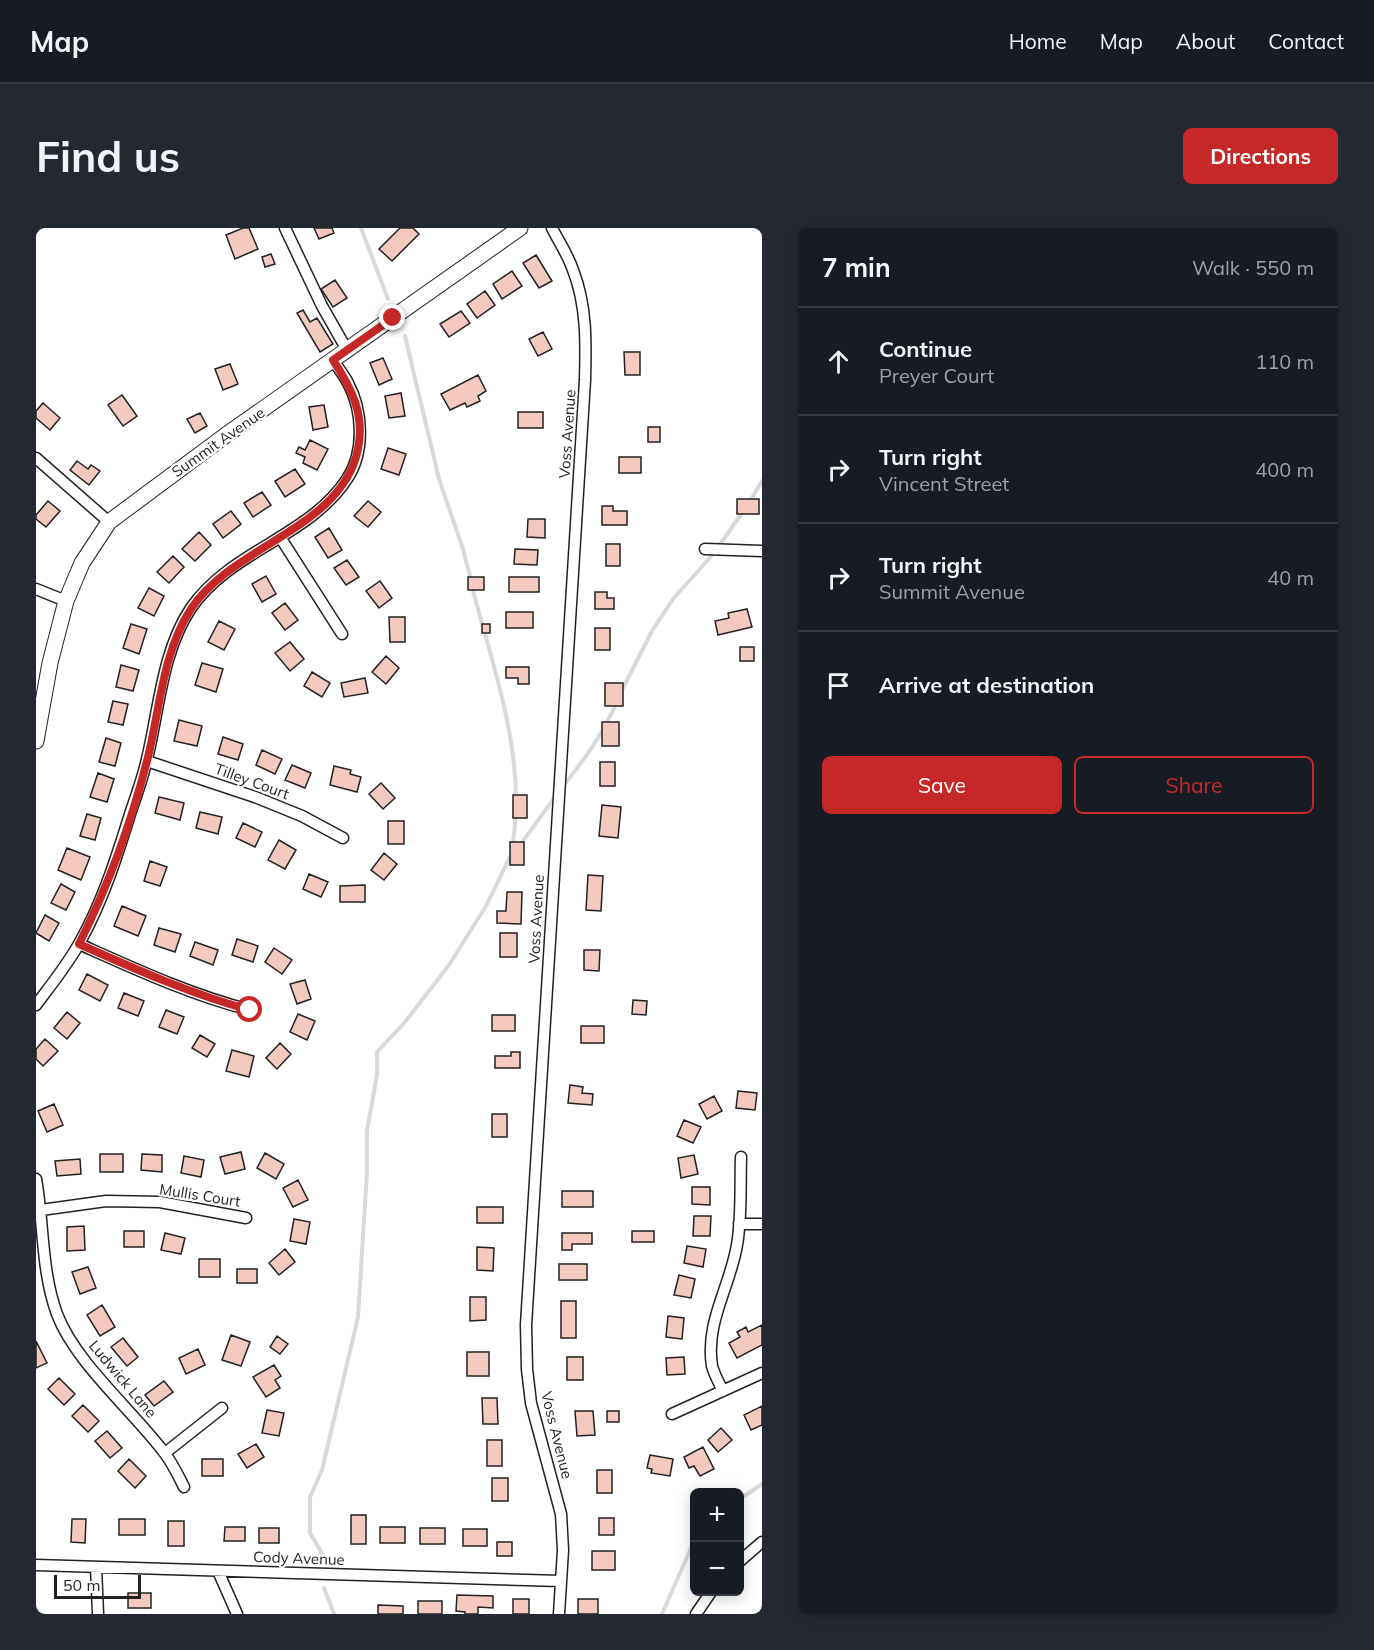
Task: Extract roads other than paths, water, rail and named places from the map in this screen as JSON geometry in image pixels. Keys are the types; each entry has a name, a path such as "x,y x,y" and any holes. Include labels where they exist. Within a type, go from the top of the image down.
{"main road":[{"name":"Summit Avenue","path":"36,741 50,663 66,601 82,563 109,522 226,435 520,228"}],"street":[{"path":"285,228 322,306 347,350"},
{"name":"Voss Avenue","path":"552,228 573,269 582,301 586,331 585,380 526,1325 527,1369 531,1403 561,1514 563,1550 559,1614"},
{"path":"36,1005 79,944 102,898 118,856 147,761 166,670 177,634 192,608 211,585 230,568 314,513 338,492 350,476 356,460 360,437 355,399 333,360"},
{"path":"36,458 109,522"},
{"path":"280,537 342,634"},
{"path":"705,549 762,551"},
{"path":"36,589 66,601"},
{"name":"Tilley Court","path":"147,761 255,797 302,816 343,838"},
{"path":"79,944 154,977 221,1002 250,1010"},
{"path":"723,1391 713,1368 711,1343 713,1321 728,1282 737,1245 741,1157"},
{"name":"Ludwick Lane","path":"36,1179 41,1210 43,1250 58,1316 89,1365 165,1453 184,1487"},
{"name":"Mullis Court","path":"41,1210 106,1202 160,1202 246,1218"},
{"path":"739,1224 762,1224"},
{"path":"672,1414 762,1373"},
{"path":"165,1453 222,1408"},
{"path":"744,1558 762,1542"},
{"name":"Cody Avenue","path":"36,1565 561,1581"},
{"path":"96,1567 98,1614"},
{"path":"218,1571 237,1614"},
{"path":"696,1614 708,1596"}],"waterway":[{"path":"361,228 388,299"},
{"path":"405,336 439,479 471,580"},
{"path":"750,501 762,481"},
{"path":"719,546 744,510"},
{"path":"621,692 652,631 673,599 715,552"},
{"path":"472,587 507,719 512,746 516,800"},
{"path":"563,786 593,746 617,701"},
{"path":"521,844 557,794"},
{"path":"513,844 516,813"},
{"path":"323,1555 310,1533 310,1497 322,1470 358,1317 367,1172 367,1131 377,1075 377,1052 405,1022 449,965 486,906 511,855"},
{"path":"744,1496 762,1484"},
{"path":"662,1614 694,1542"},
{"path":"324,1588 334,1614"}]}
